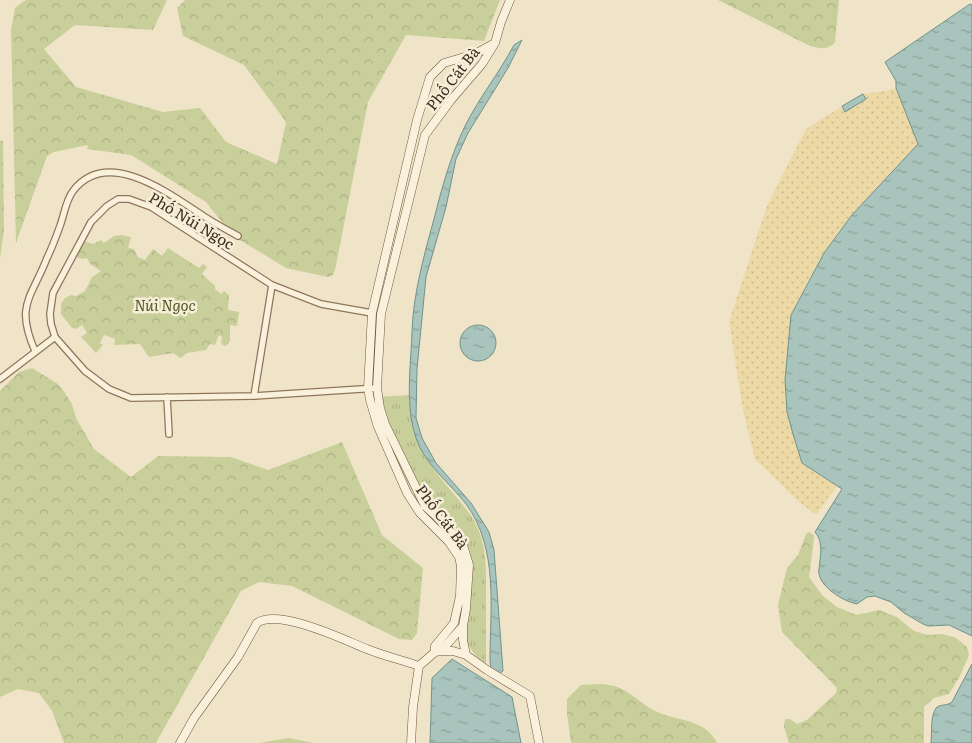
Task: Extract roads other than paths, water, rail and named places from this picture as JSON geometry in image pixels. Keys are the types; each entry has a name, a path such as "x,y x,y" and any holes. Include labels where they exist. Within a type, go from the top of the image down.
{"main road":[{"path":"495,44 510,0"},
{"name":"Phố Cát Bà","path":"419,666 438,652 463,626 469,565 420,513 403,484 378,427 368,388 372,313 417,120 430,77 444,63 475,54 495,44"},
{"name":"Phố Cát Bà","path":"438,652 435,646 454,623 460,596 462,545 448,526 424,506 385,424 377,388 381,314 426,135 451,100 482,64 495,44"},
{"path":"397,211 406,214"},
{"path":"372,313 381,314"},
{"path":"403,484 411,480"},
{"path":"180,743 194,718 238,657 258,623 268,618 288,620 315,628 370,650 419,666 413,707 411,743"},
{"path":"454,623 463,626 466,655"},
{"path":"438,652 453,651 466,655 530,696 539,743"}],"street":[{"path":"36,351 25,318 28,298 46,261 70,196 78,185 87,178 99,173 118,173 144,180 165,190 238,236"},
{"name":"Phố Núi Ngọc","path":"372,313 321,304 272,285 151,208 129,199 118,199 107,206 91,222 53,293 50,314 55,336 85,372 109,390 131,398 254,396 377,388"},
{"path":"254,396 272,285"},
{"path":"0,379 55,336"},
{"path":"167,397 169,434"}],"water":[{"path":"970,4 972,5 972,636 949,625 928,626 923,624 904,613 891,602 875,596 867,597 857,604 845,600 826,587 819,575 820,540 815,532 842,489 802,463 787,412 785,380 791,315 824,253 852,215 918,144 896,88 896,81 885,62"},
{"path":"522,40 508,68 468,133 456,159 446,207 426,277 417,369 416,418 422,438 436,463 471,503 489,532 494,550 503,671 499,674 491,668 490,661 491,600 488,560 484,540 477,522 466,504 431,465 420,448 413,428 409,396 414,307 425,252 451,160 476,105 514,45"},
{"path":"863,94 866,99 845,112 842,106"},
{"path":"478,325 485,326 491,330 495,336 495,350 491,356 485,360 478,361 471,360 465,356 461,350 460,343 461,336 465,330 471,326"},
{"path":"452,659 512,697 521,743 430,743 432,678"},
{"path":"972,664 972,743 931,743 932,719 935,710 939,706 952,702"}],"park label":[{"name":"Núi Ngọc","path":"165,304"}]}
